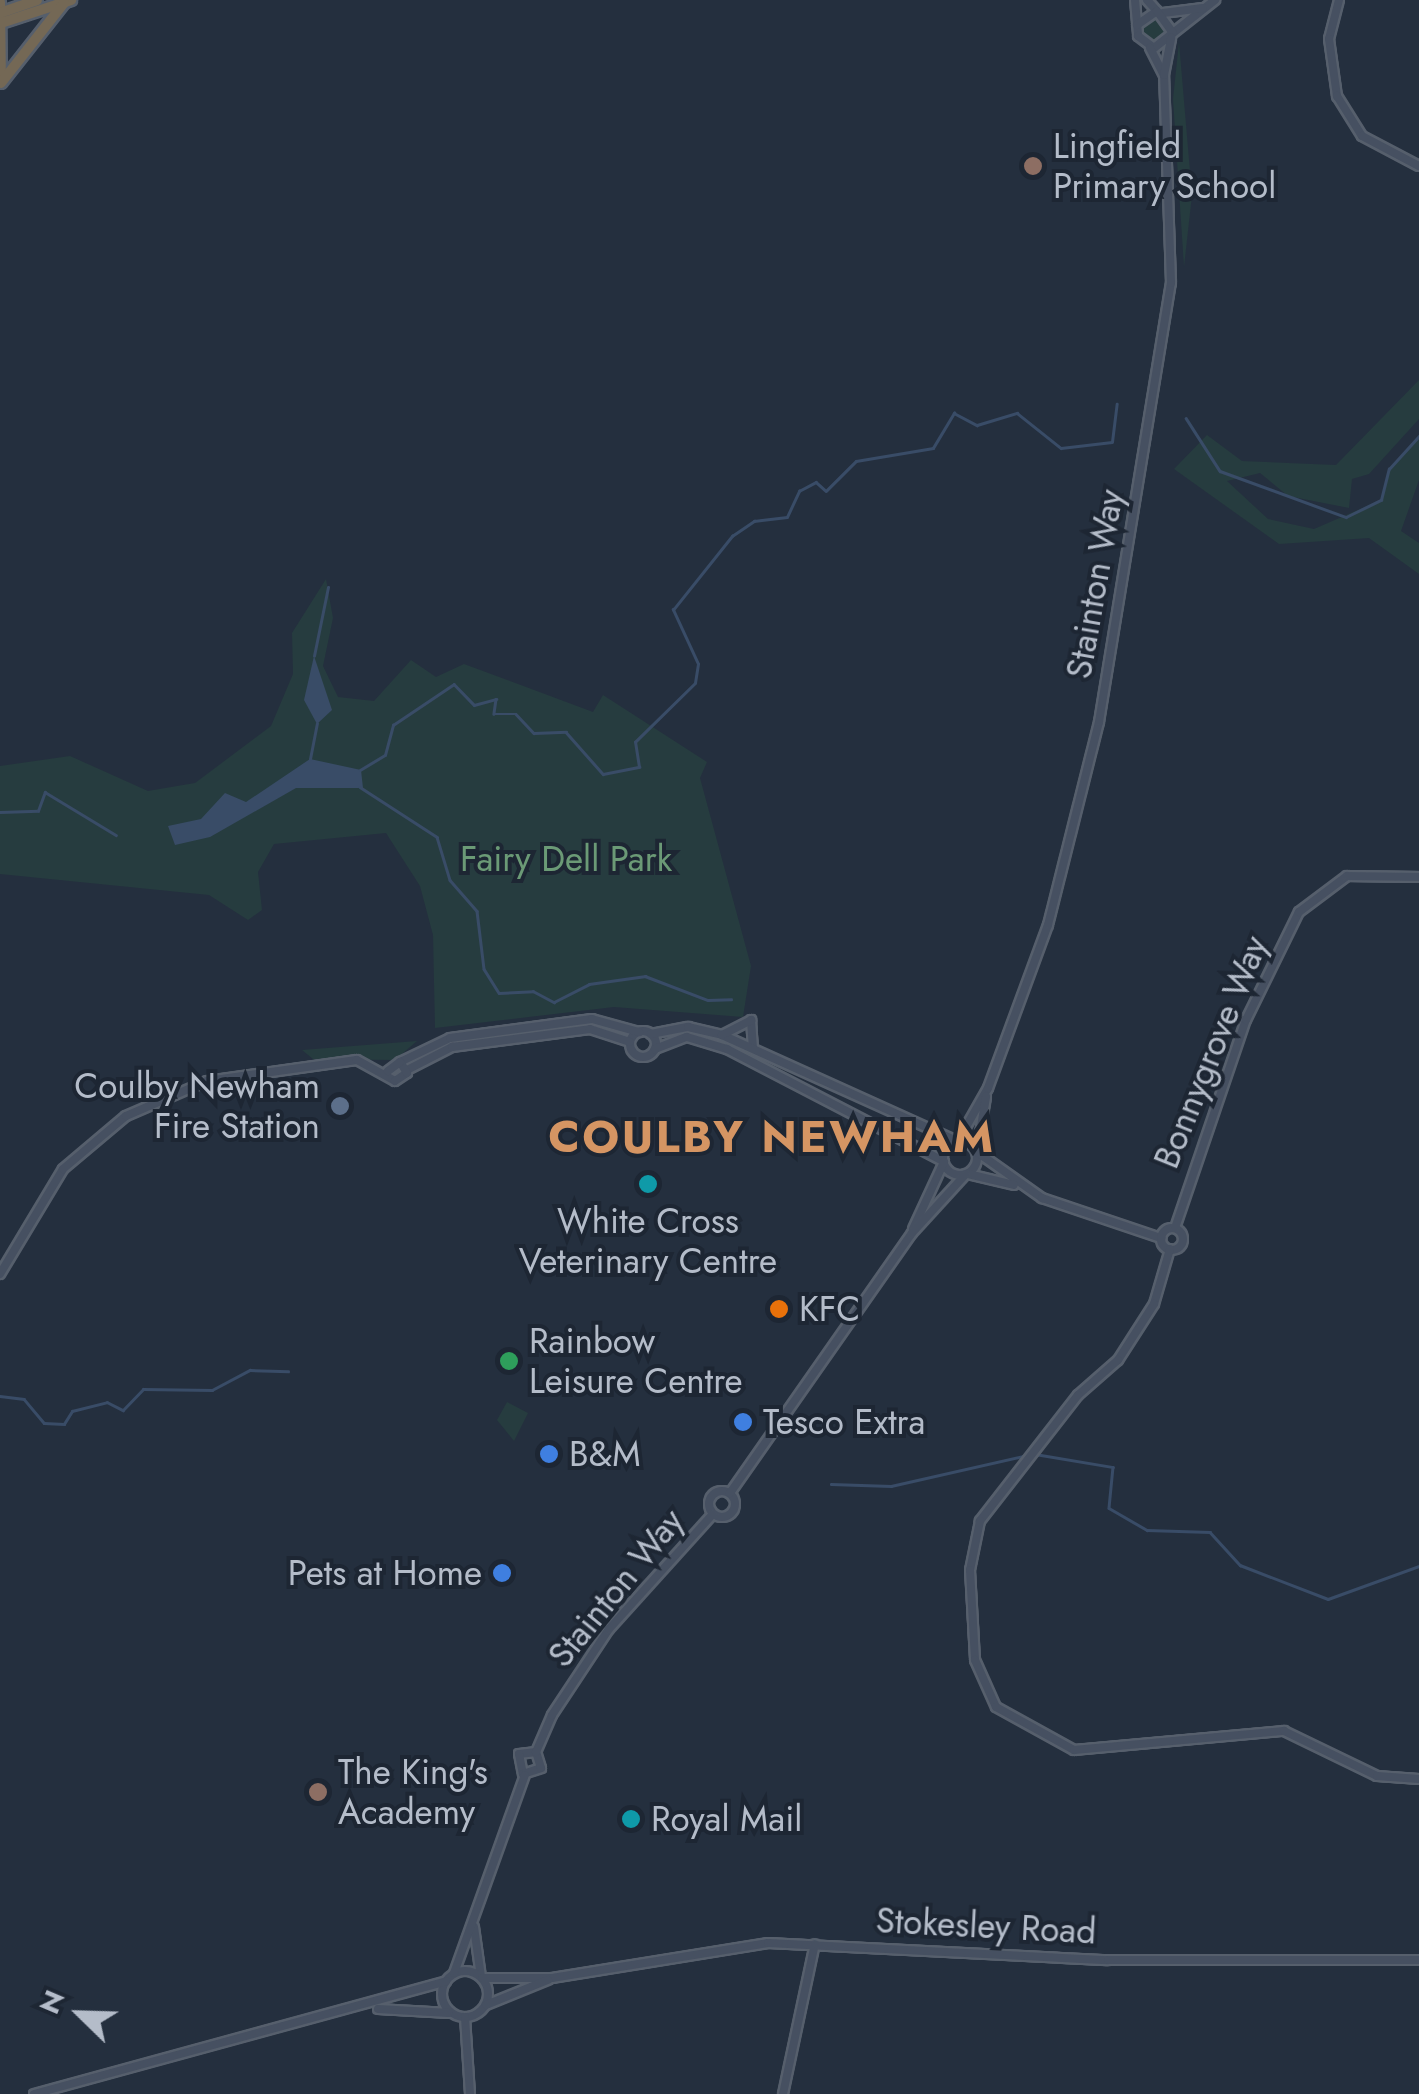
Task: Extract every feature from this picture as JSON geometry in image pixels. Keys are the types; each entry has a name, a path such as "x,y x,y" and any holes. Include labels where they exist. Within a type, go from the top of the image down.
{"highway":[{"path":"1,15 37,0"},
{"path":"1,15 68,1"},
{"path":"0,85 68,1"},
{"path":"0,85 1,15"}],"street":[{"path":"1135,0 1137,24 1160,12 1203,8"},
{"path":"1147,0 1160,12 1172,37"},
{"path":"1149,47 1172,37 1214,0"},
{"path":"1339,0 1329,39 1336,96 1362,136 1419,166"},
{"name":"Stainton Way","path":"1137,24 1164,75"},
{"name":"Stainton Way","path":"730,1494 912,1233 966,1174 977,1152 988,1088 1072,848 1122,596 1171,283 1164,75 1172,37"},
{"name":"Bonnygrove Way","path":"1170,1250 1183,1241 1175,1228 1240,1034 1299,912 1316,891 1348,876 1419,877"},
{"path":"388,1071 450,1038 592,1019 651,1034 688,1027 753,1047 957,1141 977,1152 1018,1186"},
{"path":"722,1035 751,1020 753,1047"},
{"path":"0,1274 63,1168 126,1116 207,1081 358,1060 388,1071 398,1081 408,1070 452,1048 590,1029 630,1042 642,1057 687,1037 727,1049 966,1174 1018,1186 1161,1238 1170,1250 1154,1304 1118,1360 1035,1445 980,1521 970,1570 976,1660 996,1708 1074,1750 1284,1731 1377,1776 1419,1779"},
{"path":"630,1042 639,1032"},
{"path":"651,1034 655,1049"},
{"path":"400,1062 408,1070"},
{"name":"Stainton Way","path":"912,1233 943,1161 988,1088"},
{"path":"1161,1238 1175,1228"},
{"path":"730,1494 730,1514 713,1514 712,1495 730,1494"},
{"name":"Stainton Way","path":"454,1974 525,1775 517,1758 536,1752 609,1630 713,1514"},
{"name":"Stainton Way","path":"525,1775 540,1768 536,1752"},
{"name":"Stainton Way","path":"473,1923 481,1978"},
{"path":"783,2094 815,1944"},
{"name":"Stokesley Road","path":"552,1978 717,1949 815,1944 1108,1960 1419,1960"},
{"path":"34,2094 262,2027 368,2008 446,1981 454,1974 552,1978"},
{"path":"481,1978 486,2005"},
{"path":"368,2008 466,2018 486,2005 552,1978"},
{"path":"446,1981 452,2014"},
{"path":"466,2018 470,2094"}],"green space":[{"path":"1154,18 1163,21 1163,39 1154,42 1145,39 1142,30 1145,21"},
{"path":"1179,42 1192,195 1184,267 1173,99"},
{"path":"1419,380 1419,419 1369,474 1352,479 1349,508 1288,496 1260,473 1227,481 1268,519 1314,529 1381,500 1389,469 1419,436 1419,480 1401,531 1419,543 1419,574 1369,538 1279,544 1174,469 1207,435 1242,461 1336,465"},
{"name":"Fairy Dell Park","path":"326,579 333,618 323,666 338,697 374,701 411,660 436,677 464,664 593,712 603,695 707,762 700,778 751,966 743,1017 614,1007 435,1028 433,935 420,886 386,833 274,844 258,872 262,910 248,920 209,895 0,874 0,766 70,756 148,791 195,783 271,726 293,674 292,633"},
{"path":"417,1041 395,1060 313,1059 302,1050"},
{"path":"507,1402 528,1413 514,1441 497,1420"}],"water":[{"path":"314,656 332,710 317,724 304,700"},
{"path":"310,759 361,770 363,788 296,788 210,837 175,845 168,826 201,819 225,793 246,802"}],"waterway":[{"path":"360,770 385,755 393,725 454,684 474,705 496,699 494,714 516,714 534,733 566,732 603,774 639,767 635,742 695,683 698,664 673,610 732,536 754,521 787,517 799,491 816,482 826,491 856,461 933,448 954,413 977,425 1017,413 1061,448 1112,442 1117,404"},
{"path":"1186,418 1220,471 1346,517 1381,500 1389,469 1419,436"},
{"path":"314,656 328,587"},
{"path":"310,759 317,724"},
{"path":"360,787 437,837 450,880 477,911 484,969 499,993 533,991 554,1002 589,984 645,976 708,1000 731,999"},
{"path":"0,812 38,811 45,792 116,835"},
{"path":"0,1396 24,1399 44,1423 64,1424 72,1411 107,1402 123,1410 143,1389 212,1390 250,1370 288,1371"},
{"path":"1035,1454 1113,1467 1109,1508 1147,1530 1210,1532 1240,1565 1328,1599 1419,1566"},
{"path":"831,1484 891,1486 1027,1455"}],"place":[{"name":"Lingfield Primary School","path":"1033,166"},
{"name":"Coulby Newham Fire Station","path":"340,1106"},
{"name":"White Cross Veterinary Centre","path":"648,1184"},
{"name":"KFC","path":"779,1309"},
{"name":"Rainbow Leisure Centre","path":"509,1361"},
{"name":"Tesco Extra","path":"743,1422"},
{"name":"B&M","path":"549,1454"},
{"name":"Pets at Home","path":"502,1573"},
{"name":"The King's Academy","path":"318,1792"},
{"name":"Royal Mail","path":"631,1819"}],"district":[{"name":"COULBY NEWHAM","path":"772,1137"}]}
